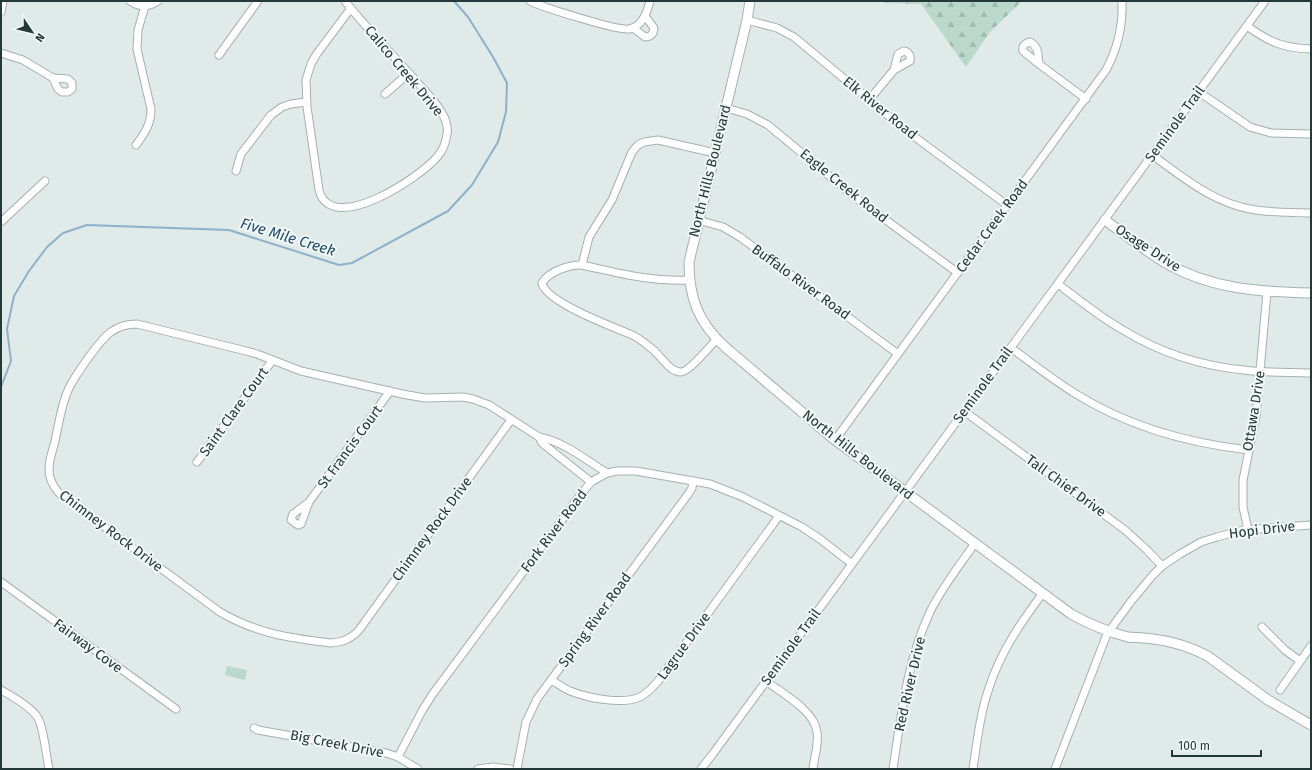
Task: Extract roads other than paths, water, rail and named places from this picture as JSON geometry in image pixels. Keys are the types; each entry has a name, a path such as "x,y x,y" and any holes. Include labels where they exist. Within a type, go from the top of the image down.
{"street":[{"path":"1,12 3,1"},
{"path":"130,1 138,5 145,6 154,4 158,1"},
{"path":"219,55 258,1"},
{"name":"Calico Creek Drive","path":"345,1 410,73 444,116 447,127 445,143 438,156 422,171 380,197 347,208 337,208 328,203 321,195 306,102 306,80 311,64 351,8"},
{"path":"530,1 548,8 623,29 633,28 639,24 645,16 650,1"},
{"name":"North Hills Boulevard","path":"750,1 747,20 690,256 689,280 694,302 701,317 717,339 835,440 1071,614 1109,632 1129,637 1175,642 1198,651 1209,657 1268,700 1311,725"},
{"name":"Cedar Creek Road","path":"835,440 1106,70 1115,52 1121,33 1122,1"},
{"name":"Seminole Trail","path":"700,769 712,755 906,492 1265,1"},
{"path":"136,145 148,127 151,116 151,109 137,49 138,30 145,6"},
{"path":"633,28 645,37 650,36 653,33 654,28 645,16"},
{"name":"Elk River Road","path":"747,20 776,28 794,37 908,132 1007,205"},
{"path":"1247,26 1267,40 1278,45 1297,49 1311,49"},
{"path":"1,53 23,60 53,78"},
{"path":"1039,64 1086,99"},
{"path":"869,100 894,70"},
{"path":"385,94 410,73"},
{"path":"1199,92 1250,128 1271,133 1311,134"},
{"path":"236,171 241,154 271,115 282,107 306,102"},
{"name":"Eagle Creek Road","path":"726,108 747,114 768,125 856,198 958,273"},
{"path":"582,265 589,237 612,200 629,156 635,147 644,142 658,140 715,153"},
{"path":"1152,155 1198,188 1226,203 1262,211 1311,213"},
{"path":"1,222 45,181"},
{"name":"Buffalo River Road","path":"698,220 723,228 740,236 898,354"},
{"name":"Osage Drive","path":"1105,220 1164,262 1189,274 1231,287 1267,292 1311,293"},
{"path":"689,280 656,280 582,265 567,266 543,281 544,289 556,298 580,312 631,334 652,348 677,371 684,372 691,367 717,339"},
{"path":"1058,284 1114,325 1147,343 1168,352 1206,364 1237,369 1311,373"},
{"name":"Ottawa Drive","path":"1248,530 1242,494 1244,470 1256,416 1267,292"},
{"name":"Chimney Rock Drive","path":"511,420 356,634 347,640 331,643 266,633 235,621 220,612 61,495 51,481 49,467 61,414 69,388 102,340 116,328 131,324 144,325 238,349 301,371 390,391 425,398 456,397 473,399 489,405 538,437 545,438 566,448 607,474"},
{"path":"1011,348 1075,394 1110,413 1169,436 1190,441 1249,450"},
{"name":"Saint Clare Court","path":"197,462 272,361"},
{"name":"St Francis Court","path":"309,502 390,391"},
{"name":"Tall Chief Drive","path":"964,411 1125,530 1148,550 1162,566"},
{"name":"Chimney Rock Drive","path":"538,437 542,443 591,482"},
{"name":"Fork River Road","path":"398,757 432,695 591,482 607,474 625,470 636,471 710,484 734,492 820,540 852,564"},
{"name":"Spring River Road","path":"517,769 526,722 537,699 689,493 692,488 693,481"},
{"name":"Lagrue Drive","path":"551,680 568,690 610,700 630,700 646,694 659,680 779,516"},
{"name":"Hopi Drive","path":"1109,632 1144,585 1162,566 1201,542 1248,530 1311,525"},
{"name":"Red River Drive","path":"893,769 907,685 917,645 936,601 946,583 975,543"},
{"name":"Fairway Cove","path":"1,582 176,709"},
{"path":"973,769 982,714 993,676 1014,634 1043,593"},
{"path":"1262,627 1284,650 1300,662"},
{"path":"1055,769 1109,632"},
{"path":"1280,690 1311,646"},
{"path":"766,681 801,707 812,719 818,734 812,769"},
{"path":"1,690 30,709 37,716 41,726 49,769"},
{"name":"Big Creek Drive","path":"254,728 258,730 373,750 398,757 418,769"},
{"path":"478,769 493,767 510,769"}],"waterway":[{"name":"Five Mile Creek","path":"1,387 11,361 7,329 14,296 29,271 47,247 63,233 87,225 229,230 339,265 352,263 448,211 472,185 498,142 506,112 507,83 468,17 454,1"}]}
